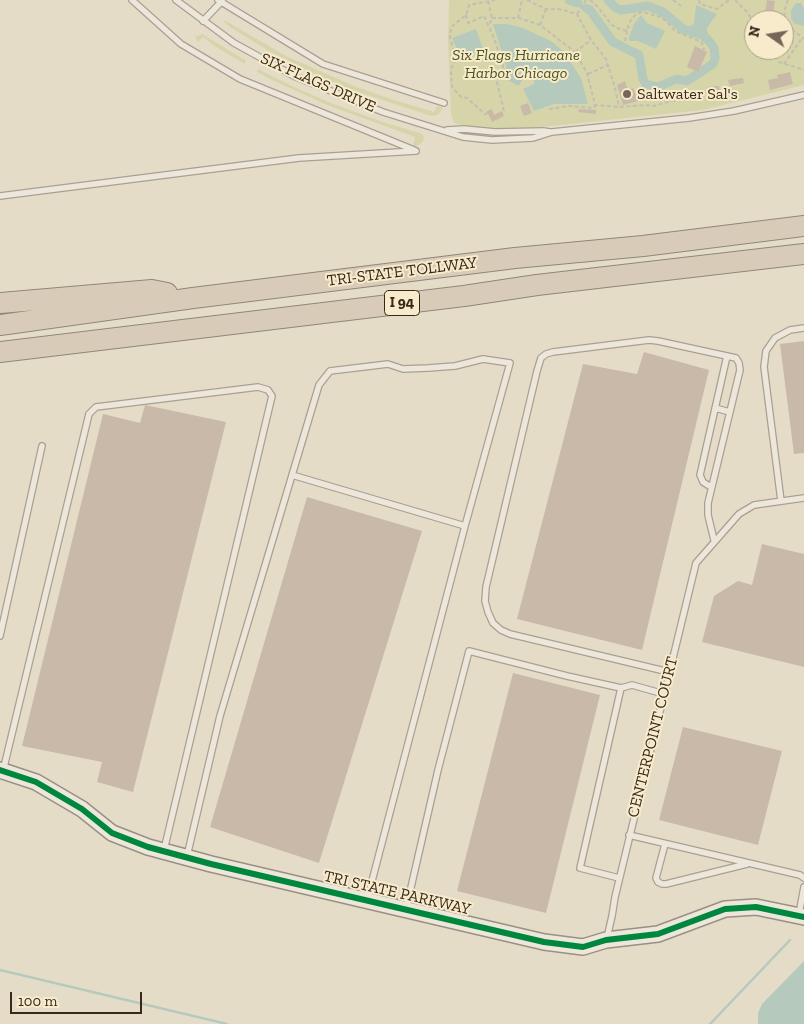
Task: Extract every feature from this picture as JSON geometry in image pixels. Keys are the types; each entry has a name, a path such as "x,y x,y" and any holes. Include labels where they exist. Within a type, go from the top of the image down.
{"highway":[{"name":"TRI-STATE TOLLWAY","path":"0,325 193,298 804,226"},
{"name":"TRI-STATE TOLLWAY","path":"0,352 804,254"},
{"path":"0,304 152,290 193,298"}],"street":[{"name":"TRI STATE PARKWAY","path":"1,771 36,782 82,809 112,834 186,858 544,942 583,947 606,940 658,934 725,909 756,907 801,917"}],"lane":[{"path":"0,196 299,158 416,151 240,79 181,44 132,0"},
{"name":"SIX FLAGS DRIVE","path":"176,0 234,43 294,76 383,112 445,130 464,129 505,132 542,130 552,132 725,113 765,105 804,94"},
{"path":"203,21 221,1 323,64 444,103"},
{"path":"780,501 764,367 766,350 775,338 790,330 804,328"},
{"path":"669,672 506,632 493,623 488,612 485,601 486,587 541,358 553,352 649,340 736,358 740,370 708,503 708,515 714,540"},
{"path":"711,486 703,482 700,475 727,356"},
{"path":"186,858 220,716 319,385 330,371 388,364 403,369 446,366 484,359 510,363 464,526 367,900"},
{"path":"1,771 89,414 96,407 258,387 268,390 272,396 164,851"},
{"path":"715,408 730,412"},
{"path":"0,636 42,446"},
{"path":"292,475 464,526"},
{"name":"CENTERPOINT COURT","path":"606,940 629,835 696,563 714,540 739,514 754,504 804,498"},
{"path":"406,909 438,770 469,652 621,688 632,685 664,694"},
{"path":"619,878 580,868 621,688"},
{"path":"629,835 800,874 804,878"},
{"path":"665,844 656,878 662,884 749,863"},
{"path":"801,917 804,887"}],"path":[{"path":"488,0 492,18 489,26"},
{"path":"495,0 469,5 466,15 468,22 484,16 503,64 503,76 497,82 504,111 502,113"},
{"path":"518,18 522,0"},
{"path":"528,0 546,10 559,9 577,14 591,40 606,59 619,107"},
{"path":"577,14 586,0"},
{"path":"590,0 598,6 612,25 627,31"},
{"path":"673,0 681,6"},
{"path":"699,0 700,4 717,9 729,0"},
{"path":"735,0 744,10"},
{"path":"739,3 742,0"},
{"path":"784,64 803,39 788,26 784,19 788,0"},
{"path":"540,25 546,10"},
{"path":"625,41 629,23 635,15 642,12 658,16 666,21 675,31 702,43 704,50"},
{"path":"466,15 451,27 450,39 457,58 451,70 452,87 461,97 467,98 485,114 488,113"},
{"path":"492,18 518,18 540,25 575,52 588,74 595,105"},
{"path":"575,52 591,40"},
{"path":"779,60 784,64 804,70"},
{"path":"588,74 608,65"},
{"path":"550,109 569,106 594,108 595,105 619,107 645,104 654,106 690,99"}],"green space":[{"name":"Six Flags Hurricane Harbor Chicago","path":"449,0 804,0 804,85 703,110 514,130 470,127 454,123 451,114 448,40"},
{"path":"226,21 286,56 354,86 434,112 437,106 442,107 442,109 438,115 431,116 352,90 269,51 230,27 224,22"},
{"path":"202,34 245,60 245,64 203,37 198,42 195,37"},
{"path":"258,69 333,104 420,133 424,136 423,142 415,147 413,146 415,137 327,105 268,78 257,72"}],"shaded area":[{"path":"796,3 801,3 804,8 804,26 795,24 794,10 791,10"},
{"path":"696,5 717,14 707,28 709,41 702,35 683,29 694,24"},
{"path":"641,15 647,23 665,31 656,49 638,41 629,41 634,24"},
{"path":"493,24 507,24 523,28 551,41 564,52 581,78 588,104 554,104 534,111 523,89 534,84 534,80 529,76 524,76 519,86 505,79 507,73 506,65"},
{"path":"476,29 483,49 461,59 452,38"},
{"path":"804,961 804,1024 758,1024 758,1013 762,1004"}],"building":[{"path":"767,0 775,1 774,10 765,10"},
{"path":"695,46 707,52 698,72 687,67"},
{"path":"790,72 793,84 770,90 768,80 778,78 777,75"},
{"path":"743,78 744,83 730,86 728,80"},
{"path":"625,81 628,90 633,88 638,101 623,105 617,85"},
{"path":"719,86 720,97 709,98 708,87"},
{"path":"528,103 532,113 524,116 520,106"},
{"path":"492,109 494,115 502,111 504,116 492,122 487,111"},
{"path":"579,109 596,110 596,114 578,112"},
{"path":"804,341 804,453 794,454 780,344"},
{"path":"644,352 709,370 642,650 517,619 583,364 637,374"},
{"path":"145,405 226,422 133,792 97,782 102,762 22,746 103,414 140,423"},
{"path":"307,497 422,531 319,863 210,827"},
{"path":"762,544 804,554 804,667 702,642 714,596 738,581 752,585"},
{"path":"513,673 600,695 546,913 457,891"},
{"path":"683,727 782,751 758,845 659,820"}],"waterway":[{"path":"569,0 578,3"},
{"path":"586,8 590,10 613,42 639,55 643,79 646,84 658,87 676,79 687,81 713,64 715,58 714,48 702,35 683,29 663,12 648,6 621,10 608,0"},
{"path":"710,1024 790,940"},
{"path":"0,970 227,1024"}],"cycle path":[{"path":"0,770 36,782 82,809 112,833 148,847 211,864 544,942 583,947 606,940 658,934 725,909 756,907 804,917"}],"place":[{"name":"Saltwater Sal's","path":"627,94"}]}
